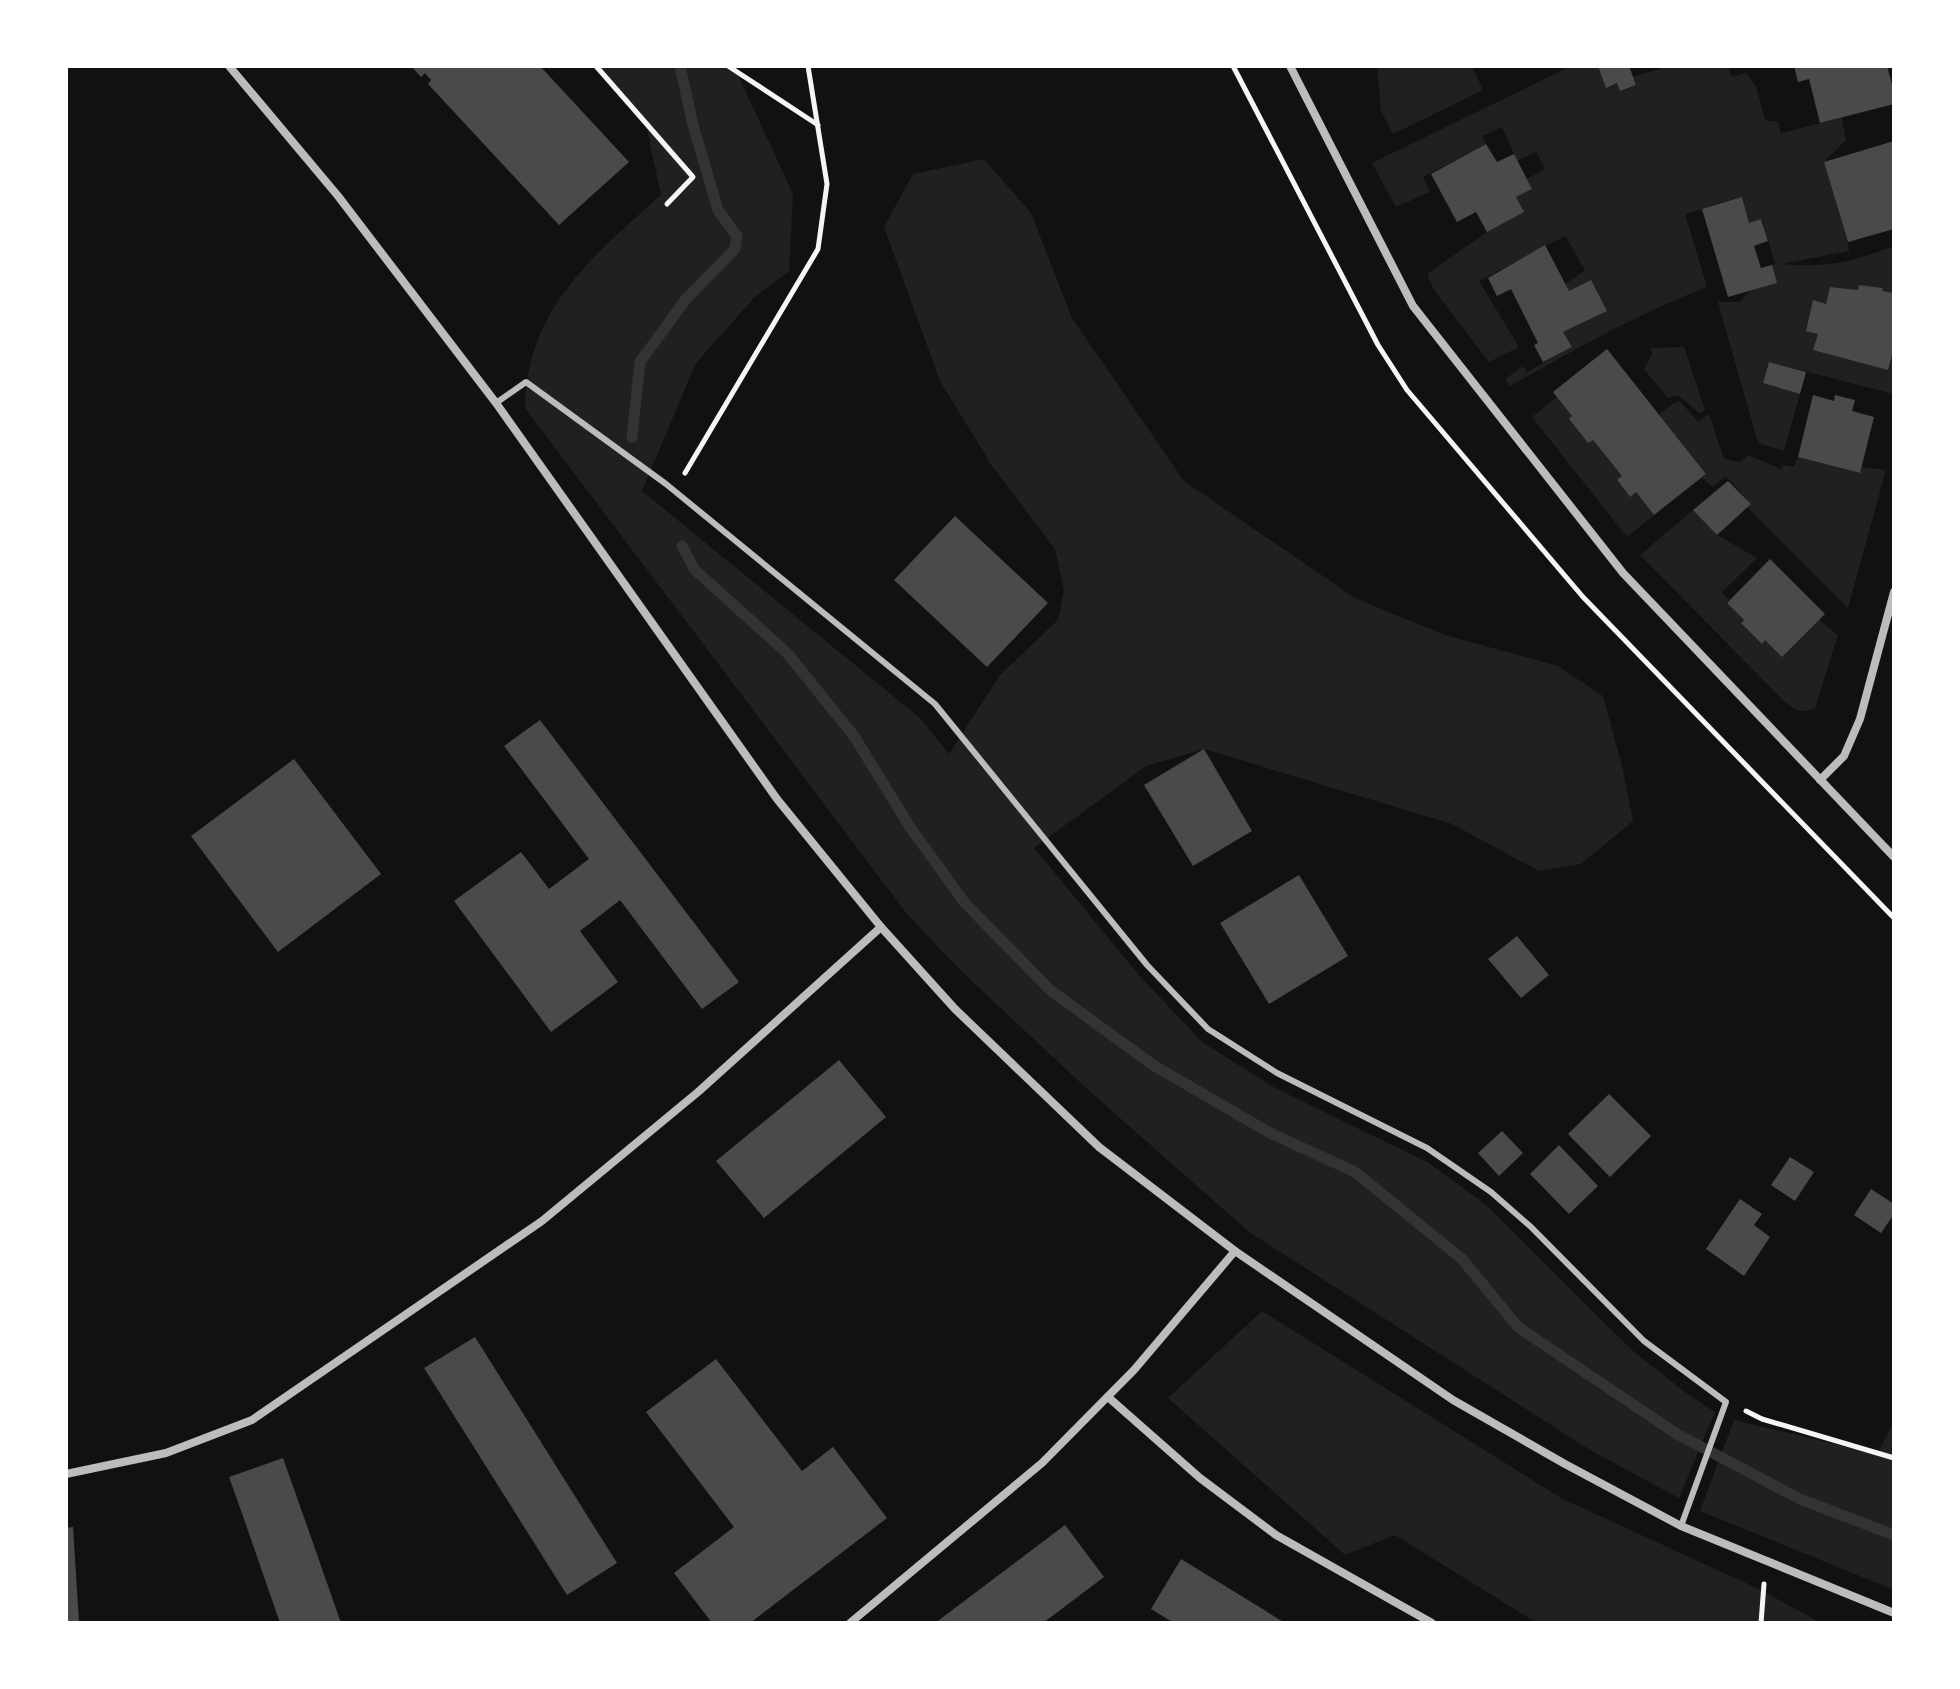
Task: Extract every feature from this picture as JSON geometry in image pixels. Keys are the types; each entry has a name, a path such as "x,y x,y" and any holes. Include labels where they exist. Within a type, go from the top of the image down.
{"street":[{"path":"229,66 338,196 496,403 777,799 881,927 984,1037 1099,1147 1235,1251 1453,1400 1681,1526 1894,1613"},
{"path":"1290,66 1413,306 1614,563 1894,857"},
{"path":"1820,780 1844,756 1860,719 1894,592"},
{"path":"66,1474 166,1453 252,1420 542,1221 698,1092 881,927"},
{"path":"850,1623 1042,1463 1108,1397 1235,1251"},
{"path":"1108,1397 1200,1478 1276,1535 1432,1623"}],"lane":[{"path":"496,403 526,382 675,491 935,704 1147,965 1208,1029 1277,1073 1427,1148 1491,1192 1531,1227 1644,1341 1726,1402 1681,1526"}],"path":[{"path":"596,66 693,177 667,204"},
{"path":"728,66 818,125"},
{"path":"675,491 818,249 827,184 808,66"},
{"path":"1233,66 1378,345 1407,390 1583,597 1894,918"},
{"path":"1726,1402 1762,1419 1894,1458"},
{"path":"1761,1623 1763,1591"}],"shaded area":[{"path":"591,66 739,66 737,73 793,194 789,271 754,298 696,363 642,491 920,718 949,754 1000,675 1058,620 1064,591 1055,549 992,466 940,381 884,227 913,174 984,159 1031,213 1072,318 1184,481 1355,598 1442,634 1558,666 1603,696 1633,821 1581,864 1539,871 1452,824 1204,749 1146,766 1034,848 1139,975 1202,1042 1275,1088 1429,1163 1485,1204 1632,1350 1715,1412 1679,1498 1590,1450 1249,1232 1086,1088 959,969 907,914 525,408 528,373 537,341 551,313 589,263 661,195 645,120"},
{"path":"1377,66 1472,66 1483,90 1393,134 1381,111"},
{"path":"1571,66 1598,66 1606,87 1617,83 1620,91 1636,85 1633,77 1669,66 1728,66 1732,77 1746,73 1756,86 1765,120 1778,122 1781,133 1842,118 1846,140 1824,162 1849,251 1781,264 1836,263 1894,248 1894,293 1859,285 1858,290 1831,287 1826,304 1813,301 1806,330 1888,370 1894,348 1894,394 1769,362 1763,383 1800,394 1784,451 1758,443 1718,302 1739,302 1751,290 1777,283 1762,219 1749,223 1742,197 1685,214 1707,287 1631,320 1510,386 1505,379 1523,366 1527,372 1571,347 1563,332 1607,311 1591,281 1569,291 1565,284 1585,270 1565,236 1479,281 1519,347 1489,362 1434,290 1427,274 1487,232 1516,197 1532,189 1527,179 1545,169 1536,152 1517,161 1502,127 1482,136 1486,144 1423,177 1430,192 1396,207 1372,163"},
{"path":"1684,347 1705,410 1699,413 1678,395 1668,398 1644,369 1652,354 1651,348"},
{"path":"1557,397 1588,443 1593,440 1622,476 1617,481 1629,496 1636,492 1654,515 1627,537 1532,417"},
{"path":"1680,401 1698,422 1709,414 1724,459 1740,462 1748,455 1781,469 1783,465 1794,467 1798,457 1859,473 1861,467 1886,470 1848,608 1747,507 1750,503 1726,476 1713,487 1702,478 1706,474 1659,414"},
{"path":"1693,510 1717,535 1757,558 1722,592 1729,600 1727,603 1744,620 1741,623 1760,642 1819,620 1838,635 1815,708 1799,711 1785,702 1640,555"},
{"path":"1262,1311 1561,1498 1763,1591 1821,1623 1537,1623 1395,1535 1345,1555 1168,1398"},
{"path":"1734,1420 1877,1454 1894,1421 1894,1590 1700,1511"}],"building":[{"path":"411,66 540,66 629,162 559,225 428,84 431,80 425,73 421,77"},
{"path":"1598,66 1629,66 1636,85 1620,91 1617,83 1606,88"},
{"path":"1794,66 1887,66 1894,104 1820,123 1809,79 1798,82"},
{"path":"1894,141 1894,229 1848,242 1824,162"},
{"path":"1486,144 1497,162 1514,154 1532,189 1516,197 1524,212 1487,232 1476,212 1457,222 1431,174"},
{"path":"1742,197 1749,223 1761,219 1768,241 1754,246 1761,268 1772,265 1777,283 1728,297 1702,209"},
{"path":"1545,245 1569,291 1591,280 1607,311 1563,332 1572,347 1543,362 1534,345 1538,343 1511,289 1497,296 1488,278"},
{"path":"1859,285 1883,288 1882,291 1894,293 1894,348 1888,370 1813,350 1818,334 1806,331 1813,300 1826,304 1830,287 1858,290"},
{"path":"1607,349 1706,474 1654,515 1636,492 1630,497 1617,480 1622,476 1593,440 1588,443 1553,392"},
{"path":"1769,362 1806,372 1800,394 1763,383"},
{"path":"1813,395 1834,401 1835,395 1855,400 1852,411 1874,417 1860,473 1798,457"},
{"path":"1728,481 1751,504 1717,535 1693,510"},
{"path":"955,516 1048,603 987,667 894,580"},
{"path":"1770,559 1825,614 1782,657 1765,640 1762,644 1727,603"},
{"path":"540,720 739,982 702,1009 620,900 580,931 618,982 551,1032 454,901 521,852 549,889 589,859 504,746"},
{"path":"1204,749 1252,831 1193,866 1144,785"},
{"path":"294,759 381,874 278,952 191,836"},
{"path":"1299,875 1348,956 1269,1004 1220,923"},
{"path":"1517,936 1549,975 1521,998 1488,959"},
{"path":"839,1060 886,1117 764,1218 716,1161"},
{"path":"1609,1094 1651,1136 1610,1177 1568,1134"},
{"path":"1502,1131 1523,1153 1499,1176 1478,1153"},
{"path":"1559,1145 1598,1186 1569,1214 1530,1174"},
{"path":"1790,1157 1814,1172 1795,1201 1771,1185"},
{"path":"1871,1189 1894,1204 1894,1214 1881,1233 1854,1215"},
{"path":"1740,1199 1762,1214 1754,1225 1770,1237 1744,1276 1706,1249"},
{"path":"475,1337 617,1563 567,1595 424,1368"},
{"path":"716,1359 802,1471 833,1447 887,1518 750,1623 712,1623 674,1573 734,1527 646,1412"},
{"path":"283,1458 341,1623 280,1623 229,1477"},
{"path":"1065,1525 1104,1577 1043,1623 935,1623"},
{"path":"73,1527 79,1623 66,1623 66,1528"},
{"path":"1181,1559 1285,1623 1174,1623 1151,1609"}],"waterway":[{"path":"632,437 640,362 686,299 735,249 737,236 718,210 693,125 680,66"},
{"path":"682,546 695,570 787,653 854,736 910,827 964,902 1050,990 1153,1065 1270,1133 1355,1172 1462,1259 1518,1327 1677,1434 1800,1499 1894,1535"}]}
